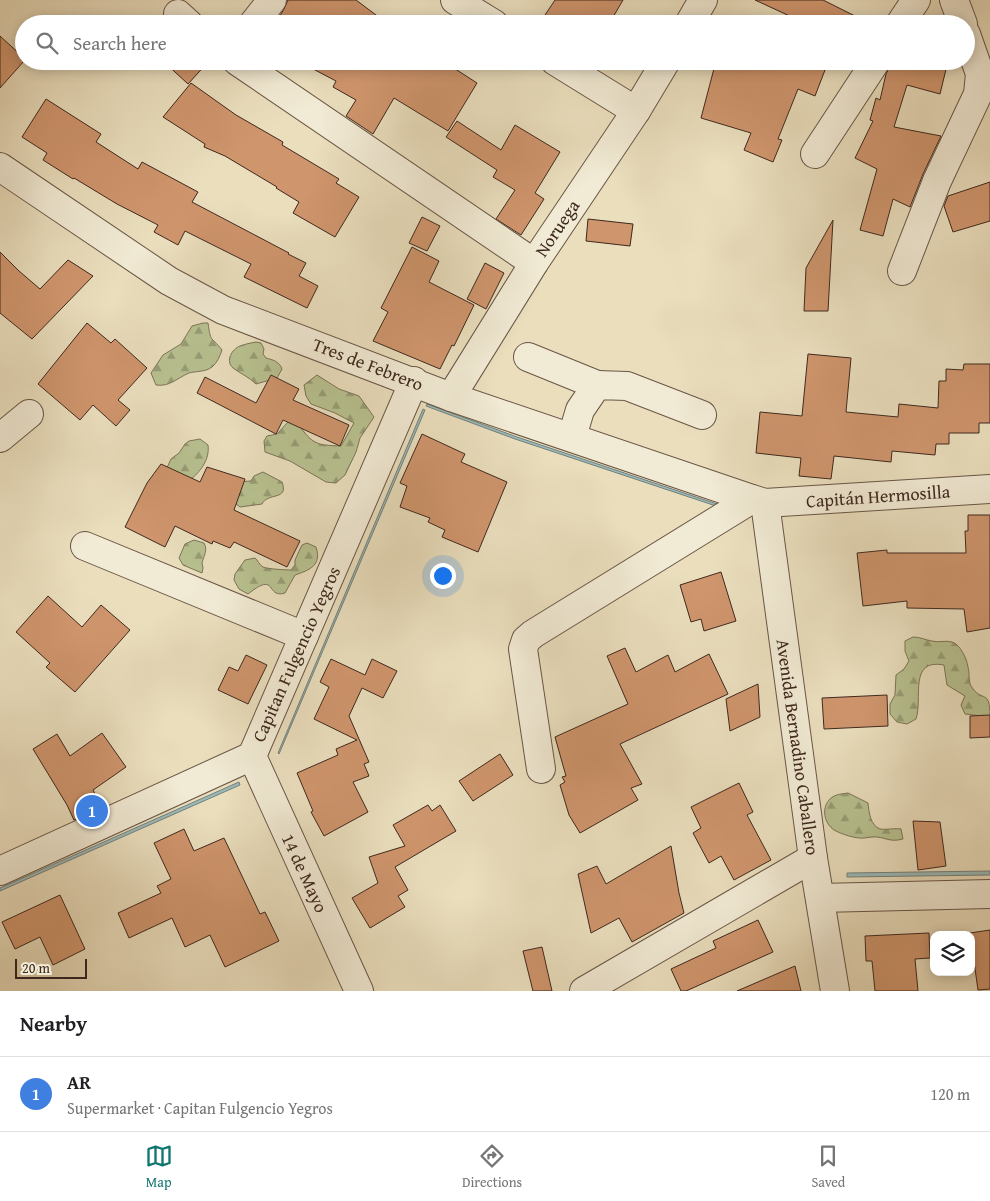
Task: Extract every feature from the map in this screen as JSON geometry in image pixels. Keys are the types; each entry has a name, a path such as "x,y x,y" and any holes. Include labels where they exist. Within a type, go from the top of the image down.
{"street":[{"path":"260,15 272,0"},
{"path":"455,0 479,15"},
{"path":"694,15 703,0"},
{"path":"906,15 916,0"},
{"path":"954,0 960,15"},
{"path":"902,271 937,181 978,94 980,74 975,60"},
{"path":"250,70 534,263"},
{"path":"570,70 636,111"},
{"name":"Noruega","path":"451,396 534,263 636,111 661,70"},
{"path":"815,154 870,70"},
{"name":"Tres de Febrero","path":"0,167 169,281 222,310 451,396 758,501"},
{"path":"528,357 597,385 627,386 702,415"},
{"name":"Capitan Fulgencio Yegros","path":"0,871 252,756 414,381"},
{"path":"572,438 580,410 597,385"},
{"path":"0,438 29,414"},
{"name":"Capitán Hermosilla","path":"758,501 990,489"},
{"path":"541,769 523,648 526,640 533,634 758,501"},
{"name":"Avenida Bernadino Caballero","path":"758,501 835,991"},
{"path":"84,546 304,636"},
{"name":"14 de Mayo","path":"252,756 359,991"},
{"path":"584,991 813,858"},
{"path":"820,898 990,894"}],"green space":[{"path":"208,323 213,340 222,350 215,364 210,369 189,373 169,383 156,385 151,373 163,355 181,344 192,326"},
{"path":"256,342 261,343 264,349 263,354 266,358 273,360 282,369 277,378 256,384 233,368 230,356 237,348"},
{"path":"317,375 339,389 359,396 374,417 360,438 356,452 345,475 336,483 326,482 290,461 265,452 264,441 267,436 277,434 288,422 298,424 316,442 341,446 354,423 311,404 306,396 304,385"},
{"path":"200,439 208,445 206,461 189,481 165,472 171,459 179,453 185,444 189,441"},
{"path":"263,472 282,482 283,492 265,500 262,504 240,507 232,501 236,482 251,481 254,476"},
{"path":"194,540 204,543 206,548 202,563 202,573 183,565 179,558 185,544"},
{"path":"307,543 316,547 316,562 310,569 295,575 285,593 279,594 268,585 257,587 248,594 239,589 234,580 235,574 245,560 255,558 263,567 291,570 295,565 295,560 302,545"},
{"path":"913,637 934,642 950,641 958,646 966,660 971,686 989,702 990,717 965,714 961,705 965,696 947,685 944,665 933,664 925,668 921,674 916,719 907,724 897,722 890,714 890,704 895,695 896,675 904,669 909,661 905,651 905,641"},
{"path":"848,793 868,803 874,825 880,829 901,829 903,839 857,838 834,830 826,819 825,807 832,797"}],"water":[{"path":"427,404 517,437 723,506 722,508 515,439 426,406"},
{"path":"423,409 425,410 279,754 278,753"},
{"path":"239,782 240,785 0,891 0,888"},
{"path":"990,871 990,875 847,877 847,873"}],"building":[{"path":"288,0 356,0 376,15 280,15"},
{"path":"555,0 623,0 614,15 545,15"},
{"path":"755,0 823,0 853,15 788,15"},
{"path":"0,36 15,50 16,70 0,88"},
{"path":"173,70 201,70 188,84"},
{"path":"315,70 457,70 477,83 448,131 394,98 373,134 346,116 356,100 333,87 336,81"},
{"path":"714,70 825,70 815,96 798,89 778,139 782,140 773,162 744,150 751,133 701,118"},
{"path":"888,70 946,70 940,94 907,85 894,127 941,136 910,207 893,199 883,236 860,230 877,169 855,158 873,121 870,120 876,98 880,100"},
{"path":"191,83 236,115 283,142 282,145 339,179 336,183 359,197 335,237 293,213 299,202 225,156 204,147 205,144 163,117"},
{"path":"46,99 101,134 96,142 138,169 142,162 198,192 192,202 306,263 299,276 318,286 307,308 244,277 251,264 185,231 178,245 154,232 158,225 117,204 43,160 47,153 22,137"},
{"path":"457,121 501,150 515,125 560,152 535,193 544,199 521,235 496,219 515,190 493,177 497,170 446,137"},
{"path":"990,182 990,221 953,232 944,206 948,196"},
{"path":"422,217 440,226 427,251 409,243"},
{"path":"588,219 633,224 630,246 586,241"},
{"path":"833,220 828,311 804,311 806,268"},
{"path":"412,247 439,261 429,282 474,305 454,346 452,345 440,369 373,341 388,312 381,308"},
{"path":"0,252 40,289 68,260 93,276 32,339 0,313"},
{"path":"485,263 504,273 486,309 467,299"},
{"path":"87,323 111,343 115,339 147,368 118,400 130,410 116,426 93,405 80,420 38,384"},
{"path":"808,354 851,358 846,412 898,417 899,404 938,408 939,381 946,381 946,369 963,370 964,364 990,364 990,423 979,423 979,433 949,433 949,444 936,444 935,455 892,451 891,462 834,456 831,479 799,476 801,458 756,453 760,412 802,416"},
{"path":"271,375 299,389 293,400 349,425 340,446 283,420 276,434 197,393 205,377 256,403"},
{"path":"422,434 465,454 461,462 507,482 478,552 442,537 445,530 428,522 430,518 400,507 407,486 400,483"},
{"path":"161,464 200,482 207,467 245,479 234,510 300,541 287,567 234,542 230,548 213,541 212,544 175,526 165,547 125,527 147,483"},
{"path":"968,515 990,515 990,628 967,632 964,609 907,608 907,601 863,606 857,553 887,550 887,553 966,553 965,531 968,531"},
{"path":"721,572 736,621 704,631 701,619 691,622 680,585"},
{"path":"48,596 82,627 101,605 130,630 75,692 46,667 50,663 16,632"},
{"path":"625,648 636,672 668,655 675,672 709,654 728,694 620,744 642,784 631,788 638,800 580,833 569,815 560,785 565,782 562,777 566,776 555,737 628,704 607,656"},
{"path":"246,655 267,665 248,704 218,690 229,667 238,671"},
{"path":"331,659 365,675 372,659 397,671 383,698 362,688 349,716 369,762 364,764 369,776 353,782 368,812 324,836 311,812 313,811 297,773 338,755 336,749 357,740 314,719 329,687 320,682"},
{"path":"758,684 760,717 730,731 726,699"},
{"path":"887,695 888,726 824,729 822,698"},
{"path":"990,715 990,737 970,738 970,716"},
{"path":"102,733 126,767 93,790 102,807 74,820 33,749 57,734 70,756"},
{"path":"500,754 513,775 473,801 459,781"},
{"path":"739,783 753,812 747,815 771,860 734,880 721,856 709,863 693,833 701,828 691,807"},
{"path":"428,805 432,811 440,805 456,831 395,867 408,890 398,896 405,907 370,928 352,898 378,883 369,857 405,846 393,825"},
{"path":"913,821 940,822 946,866 918,870"},
{"path":"184,829 194,851 224,838 260,914 265,912 279,941 225,967 210,935 185,947 172,918 129,938 118,913 161,893 157,886 171,879 154,843"},
{"path":"671,846 684,913 632,942 619,918 591,933 578,874 597,866 606,884"},
{"path":"60,895 85,949 53,965 40,937 15,949 2,922"},
{"path":"758,920 773,952 686,991 681,991 671,969 716,948 713,941"},
{"path":"990,930 990,989 978,990 975,969 975,932"},
{"path":"929,933 930,958 915,959 918,991 875,991 872,961 866,961 865,936"},
{"path":"542,947 552,991 533,991 523,951"},
{"path":"795,966 801,991 737,991"}],"place":[{"name":"AR","path":"92,811"}]}
